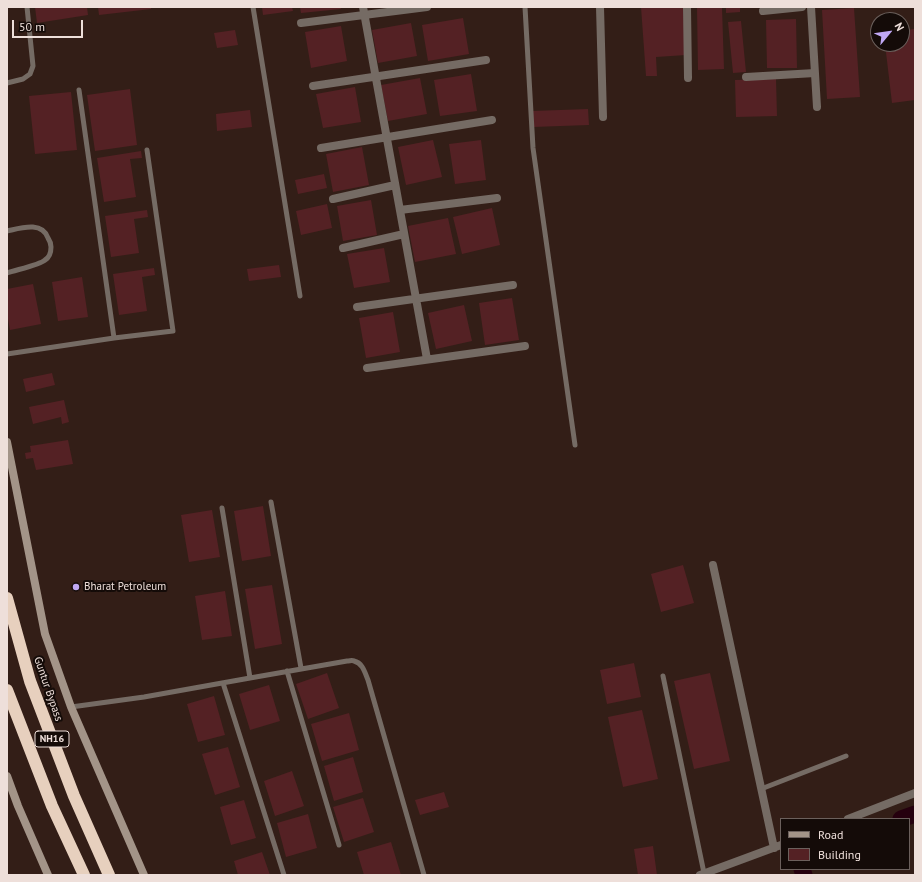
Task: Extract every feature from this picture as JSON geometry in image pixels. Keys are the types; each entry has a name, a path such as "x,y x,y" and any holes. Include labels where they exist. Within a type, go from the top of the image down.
{"highway":[{"name":"Guntur Bypass","path":"7,598 30,681 74,796 109,875"},
{"name":"NH16","path":"7,690 52,806 84,875"}],"street":[{"path":"301,24 364,11 427,7"},
{"path":"600,7 603,117"},
{"path":"688,7 688,78"},
{"path":"763,11 802,7"},
{"path":"810,7 817,107"},
{"path":"364,11 427,359"},
{"path":"313,86 486,60"},
{"path":"746,77 815,73"},
{"path":"321,148 492,120"},
{"path":"333,199 395,185"},
{"path":"400,210 497,198"},
{"path":"343,248 404,234"},
{"path":"357,307 513,285"},
{"path":"367,368 525,346"},
{"path":"7,442 45,634 71,707 144,875"},
{"path":"702,874 777,847 761,789 713,565"},
{"path":"7,776 18,806 48,875"},
{"path":"850,818 915,792"}],"lane":[{"path":"7,82 23,79 30,74 32,70 33,66 27,7"},
{"path":"253,7 300,296"},
{"path":"525,7 533,148 575,445"},
{"path":"79,90 114,338"},
{"path":"7,354 173,331 147,150"},
{"path":"7,231 28,227 40,228 47,234 51,243 50,254 46,260 7,272"},
{"path":"271,502 301,668"},
{"path":"222,508 250,678"},
{"path":"71,707 144,697 301,668 355,661 360,664 368,680 424,875"},
{"path":"287,671 339,845"},
{"path":"663,676 702,874"},
{"path":"223,683 284,875"},
{"path":"761,789 846,756"}],"building":[{"path":"35,7 87,7 88,15 37,23"},
{"path":"98,7 151,7 151,9 99,15"},
{"path":"262,7 292,7 293,11 263,15"},
{"path":"300,7 340,7 341,9 301,13"},
{"path":"641,7 683,7 686,55 656,57 657,76 646,76"},
{"path":"697,7 722,7 724,69 698,70"},
{"path":"726,7 740,7 740,12 726,13"},
{"path":"854,8 860,97 827,99 822,10"},
{"path":"463,18 469,54 428,61 422,25"},
{"path":"796,19 797,68 767,68 766,20"},
{"path":"741,21 746,72 733,73 728,22"},
{"path":"411,23 417,56 378,63 372,30"},
{"path":"341,26 347,61 311,68 305,32"},
{"path":"914,29 915,38 915,100 892,103 886,52 910,52 910,30"},
{"path":"235,30 238,45 217,48 214,33"},
{"path":"471,74 477,111 440,116 434,80"},
{"path":"420,78 427,114 388,121 381,85"},
{"path":"776,79 777,116 736,117 735,80"},
{"path":"355,87 361,122 323,128 316,94"},
{"path":"130,89 137,145 95,151 87,95"},
{"path":"71,92 77,150 35,154 29,96"},
{"path":"588,109 589,125 533,127 532,111"},
{"path":"250,110 252,127 217,131 216,114"},
{"path":"433,140 442,177 406,185 398,147"},
{"path":"481,140 486,180 455,184 449,144"},
{"path":"362,147 369,185 333,192 326,154"},
{"path":"141,151 142,158 130,159 136,197 104,202 97,158"},
{"path":"324,174 327,188 298,194 295,180"},
{"path":"371,200 377,235 343,241 337,206"},
{"path":"327,204 332,228 301,235 296,211"},
{"path":"492,208 500,245 462,254 453,217"},
{"path":"147,210 148,217 134,219 139,253 111,257 105,216"},
{"path":"448,218 456,254 415,262 408,226"},
{"path":"384,248 390,282 354,288 347,254"},
{"path":"279,265 281,277 249,281 247,269"},
{"path":"154,268 155,275 142,277 147,311 119,315 113,274"},
{"path":"82,277 88,317 58,321 52,282"},
{"path":"33,284 41,324 10,330 7,314 7,289"},
{"path":"512,298 519,340 485,345 479,303"},
{"path":"464,305 472,341 436,349 428,313"},
{"path":"393,312 400,352 366,358 359,318"},
{"path":"52,373 55,385 26,392 23,379"},
{"path":"64,400 69,422 62,424 61,417 33,424 29,407"},
{"path":"68,440 73,464 36,470 33,458 26,459 25,453 31,452 30,446"},
{"path":"263,506 271,556 242,561 234,511"},
{"path":"212,510 220,557 189,562 181,515"},
{"path":"683,565 694,603 661,612 651,574"},
{"path":"272,585 282,644 255,649 245,589"},
{"path":"225,591 232,636 202,640 195,596"},
{"path":"634,663 641,697 607,704 600,670"},
{"path":"327,673 339,708 308,719 296,684"},
{"path":"710,673 730,761 694,769 674,681"},
{"path":"269,685 280,721 250,730 239,694"},
{"path":"214,696 225,735 198,742 187,704"},
{"path":"642,710 658,779 623,787 608,717"},
{"path":"349,713 359,750 322,761 311,724"},
{"path":"228,747 240,787 215,795 202,754"},
{"path":"353,757 363,792 334,801 324,766"},
{"path":"292,771 304,806 275,816 264,781"},
{"path":"444,792 449,807 420,815 415,800"},
{"path":"363,798 374,832 344,842 333,807"},
{"path":"244,800 256,838 231,845 220,807"},
{"path":"308,814 317,848 286,857 277,823"},
{"path":"391,842 401,875 364,875 357,852"},
{"path":"653,846 657,875 638,875 634,849"},
{"path":"262,852 270,875 238,875 234,861"}],"waterway":[{"path":"904,818 915,814"},
{"path":"802,870 804,875"}],"place":[{"name":"Bharat Petroleum","path":"76,587"}]}
